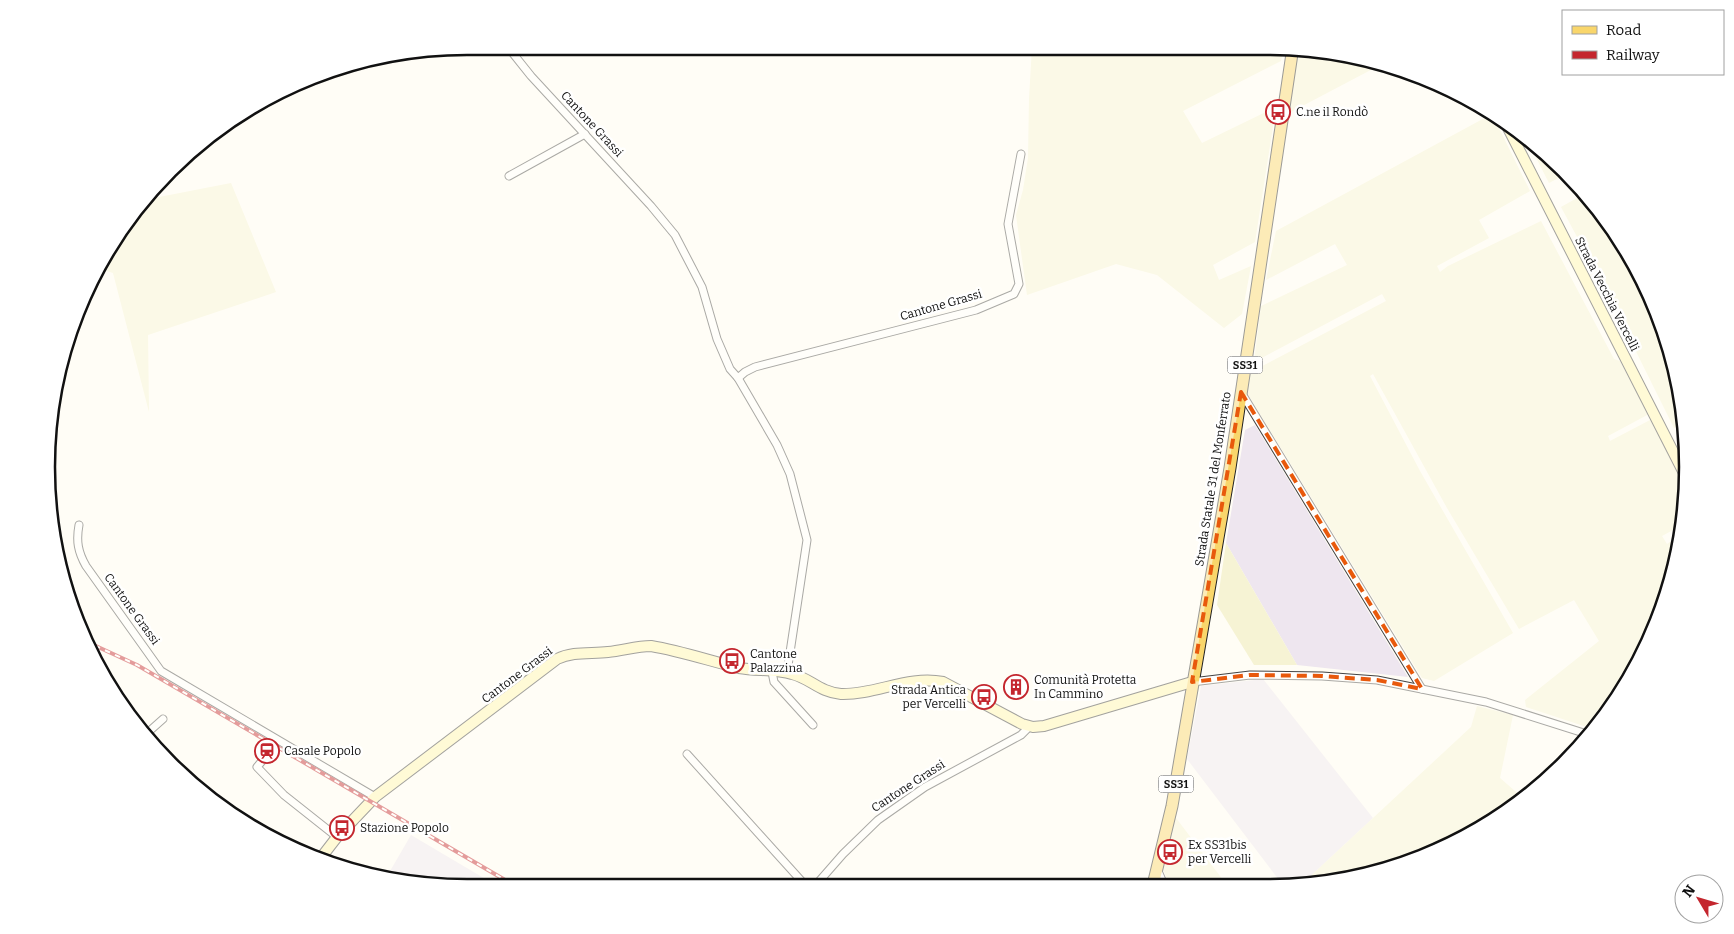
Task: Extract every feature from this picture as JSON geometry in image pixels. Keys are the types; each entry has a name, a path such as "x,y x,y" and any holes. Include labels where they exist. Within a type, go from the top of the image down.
{"main road":[{"name":"Strada Statale 31 del Monferrato","path":"1156,879 1172,806 1241,392 1293,56"}],"street":[{"name":"Cantone Grassi","path":"514,55 675,235 702,287 717,339 730,369 738,378 777,445 790,474 807,540 787,672"},
{"path":"509,176 585,134"},
{"name":"Strada Vecchia Vercelli","path":"1512,136 1679,463"},
{"name":"Cantone Grassi","path":"738,378 755,367 976,310 1014,294 1019,284 1008,224 1020,154"},
{"path":"1241,392 1422,689"},
{"name":"Cantone Grassi","path":"79,525 77,539 80,556 161,671 373,799 564,655 605,653 637,646 651,646 740,668 787,672 797,675 826,691 842,694 861,692 912,681 933,680 943,682 1029,727 1044,726 1192,682"},
{"path":"772,672 774,682 813,725"},
{"path":"1192,682 1250,675 1322,676 1377,680 1486,702 1582,733"},
{"path":"150,730 163,719"},
{"name":"Cantone Grassi","path":"821,879 843,854 878,820 926,787 1021,735 1029,727"},
{"path":"687,754 800,879"},
{"path":"262,762 257,766 284,795 337,837"},
{"path":"324,853 373,799"},
{"path":"1158,871 1161,879"}],"highlighted area":[{"path":"1241,392 1422,689 1377,680 1322,676 1250,675 1192,682"}],"shaded area":[{"path":"1032,55 1282,56 1281,61 1183,111 1202,143 1276,107 1255,242 1213,265 1219,280 1251,266 1242,314 1224,328 1157,275 1116,264 1027,295 1016,215 1023,190 1028,158"},
{"path":"1297,56 1347,63 1373,69 1289,113"},
{"path":"1485,118 1497,125 1530,191 1479,220 1489,238 1437,266 1440,272 1448,266 1541,221 1614,359 1620,361 1649,414 1608,436 1610,441 1652,419 1679,472 1674,530 1662,536 1667,544 1672,541 1671,547 1665,574 1648,625 1624,673 1610,696 1587,727 1526,707 1525,700 1599,641 1574,600 1519,629 1447,508 1373,374 1370,376 1420,471 1513,633 1434,681 1422,678 1246,391 1249,373 1386,301 1382,294 1254,362 1261,306 1347,265 1335,244 1266,280 1276,231"},
{"path":"1533,152 1559,177 1549,183"},
{"path":"231,183 276,292 148,335 149,412 113,273 105,270 124,238 155,198"},
{"path":"1579,197 1610,238 1637,285 1648,309 1665,360 1677,427 1674,428 1602,283 1561,207"},
{"path":"1255,425 1408,677 1297,665 1226,543 1245,430"},
{"path":"1226,543 1297,665 1254,665 1217,605"},
{"path":"1263,679 1373,818 1310,876 1278,879 1187,759 1201,686"},
{"path":"1477,706 1513,715 1500,778 1518,794 1473,824 1425,848 1374,865 1310,876 1471,727"},
{"path":"1173,814 1222,879 1167,879 1162,866"},
{"path":"411,835 485,879 440,878 390,871"}],"railway":[{"path":"96,646 137,665 503,879"}],"place":[{"name":"C.ne il Rondò","path":"1278,112"},
{"name":"Cantone Palazzina","path":"732,661"},
{"name":"Comunità Protetta In Cammino","path":"1016,687"},
{"name":"Strada Antica per Vercelli","path":"984,697"},
{"name":"Casale Popolo","path":"267,751"},
{"name":"Stazione Popolo","path":"342,828"},
{"name":"Ex SS31bis per Vercelli","path":"1170,852"}]}
